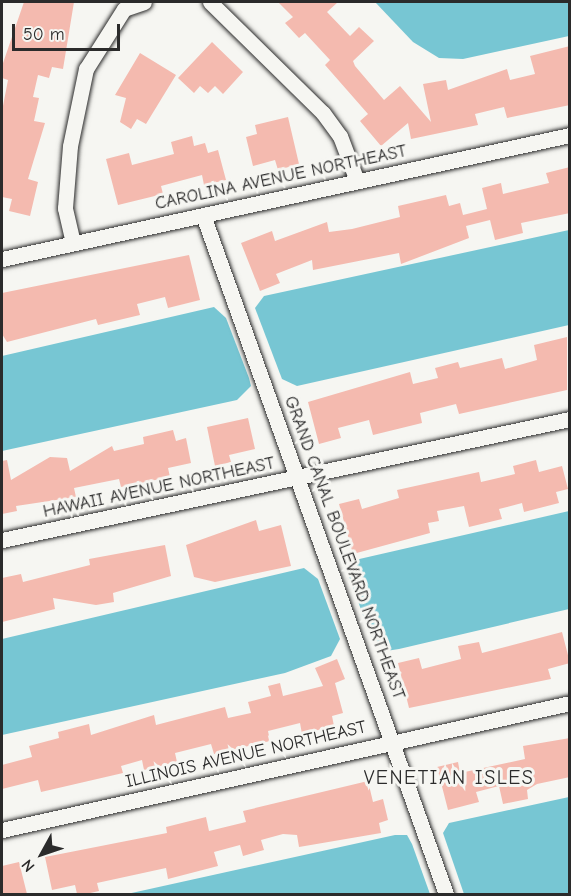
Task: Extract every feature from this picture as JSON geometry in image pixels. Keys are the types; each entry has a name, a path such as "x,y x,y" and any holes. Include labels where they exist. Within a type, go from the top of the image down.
{"street":[{"path":"73,243 66,198 86,69 124,9 144,2"},
{"path":"210,2 323,113 340,136 357,181"},
{"name":"CAROLINA AVENUE NORTHEAST","path":"2,259 570,135"},
{"name":"GRAND CANAL BOULEVARD NORTHEAST","path":"203,215 446,894"},
{"name":"HAWAII AVENUE NORTHEAST","path":"2,540 570,419"},
{"name":"ILLINOIS AVENUE NORTHEAST","path":"2,830 570,703"}],"water":[{"path":"375,2 569,2 569,36 463,59 439,58 413,42"},
{"path":"569,230 569,325 297,386 282,379 255,308 264,296"},
{"path":"214,307 226,318 251,386 237,400 2,451 2,356"},
{"path":"569,511 569,609 386,651 370,635 349,576 355,560"},
{"path":"304,568 318,579 340,639 331,656 285,673 2,735 2,639"},
{"path":"569,797 569,894 464,894 443,833 449,823"},
{"path":"395,835 407,835 430,894 127,894"}],"building":[{"path":"24,2 74,2 63,69 52,67 49,78 38,75 33,97 39,98 34,121 45,123 28,179 38,182 30,216 9,211 12,199 2,197 2,111 8,80 2,78 2,66"},
{"path":"278,2 338,2 327,12 350,36 359,27 374,41 353,61 355,66 384,100 400,86 431,122 423,84 446,80 448,90 507,69 510,80 535,74 530,56 570,46 570,105 507,118 504,107 475,114 478,125 411,139 408,123 381,146 360,121 368,114 325,65 330,60 305,33 299,38 285,23 293,17"},
{"path":"212,42 243,72 223,94 215,86 208,93 200,86 194,93 178,78"},
{"path":"140,53 176,75 146,124 137,119 131,129 120,122 126,98 115,95"},
{"path":"288,117 299,164 278,170 275,160 253,166 246,137 257,134 255,125"},
{"path":"192,136 194,146 205,143 208,153 218,150 226,180 204,185 202,175 161,186 163,194 118,205 106,159 129,153 132,165 174,154 171,142"},
{"path":"570,167 570,213 521,223 523,233 495,240 490,220 466,226 469,238 401,264 399,253 313,270 312,260 276,274 280,283 260,291 241,243 272,231 275,241 327,222 329,232 352,229 400,217 398,206 446,195 449,206 460,203 463,215 487,209 482,188 501,183 503,194 549,183 546,173"},
{"path":"189,255 200,300 168,308 165,297 137,304 140,315 98,325 96,319 7,342 2,334 2,293"},
{"path":"567,337 567,390 459,414 456,404 420,413 422,423 373,435 369,420 338,428 341,438 319,444 308,402 410,372 413,384 438,378 435,368 458,362 460,368 502,358 505,369 537,360 534,345"},
{"path":"248,418 255,449 229,455 231,462 215,466 207,427"},
{"path":"173,430 176,441 186,438 191,463 168,468 170,477 121,487 119,479 74,488 76,497 16,506 17,511 2,514 2,461 7,460 11,480 50,457 67,458 70,471 112,446 114,451 144,444 143,437"},
{"path":"536,460 539,472 562,466 568,489 556,492 559,503 524,512 522,503 499,509 502,519 469,527 464,506 437,511 439,521 428,523 430,533 353,554 339,504 359,499 362,509 399,498 397,490 479,472 481,482 515,474 513,466"},
{"path":"256,520 259,531 281,525 291,566 215,582 194,577 186,545"},
{"path":"165,545 171,576 113,593 114,602 96,605 53,598 55,609 2,622 2,578 21,574 23,582 90,565 89,559"},
{"path":"562,632 570,663 548,669 551,679 409,708 398,663 419,658 422,669 461,659 458,646 479,642 482,653"},
{"path":"337,659 345,679 335,683 343,713 332,716 334,726 302,734 300,723 268,731 270,741 214,754 211,744 175,753 177,762 144,770 142,760 121,766 123,773 41,792 38,780 2,789 2,765 32,757 29,746 59,738 58,732 89,724 91,735 154,715 156,725 225,707 228,718 251,713 248,702 271,696 268,686 280,683 283,696 323,686 315,668"},
{"path":"570,738 570,777 537,784 527,790 528,799 503,804 499,786 476,792 479,802 448,810 437,767 458,762 460,773 525,759 523,746"},
{"path":"368,781 373,802 383,799 388,820 379,823 381,833 299,847 297,835 283,834 261,840 264,850 243,856 240,845 214,852 218,866 168,879 166,868 97,883 99,891 86,894 77,894 75,885 52,890 45,857 167,833 166,827 206,817 209,831 246,822 243,811"},
{"path":"19,862 27,894 2,894 2,866"}],"district":[{"name":"VENETIAN ISLES","path":"449,777"}]}
